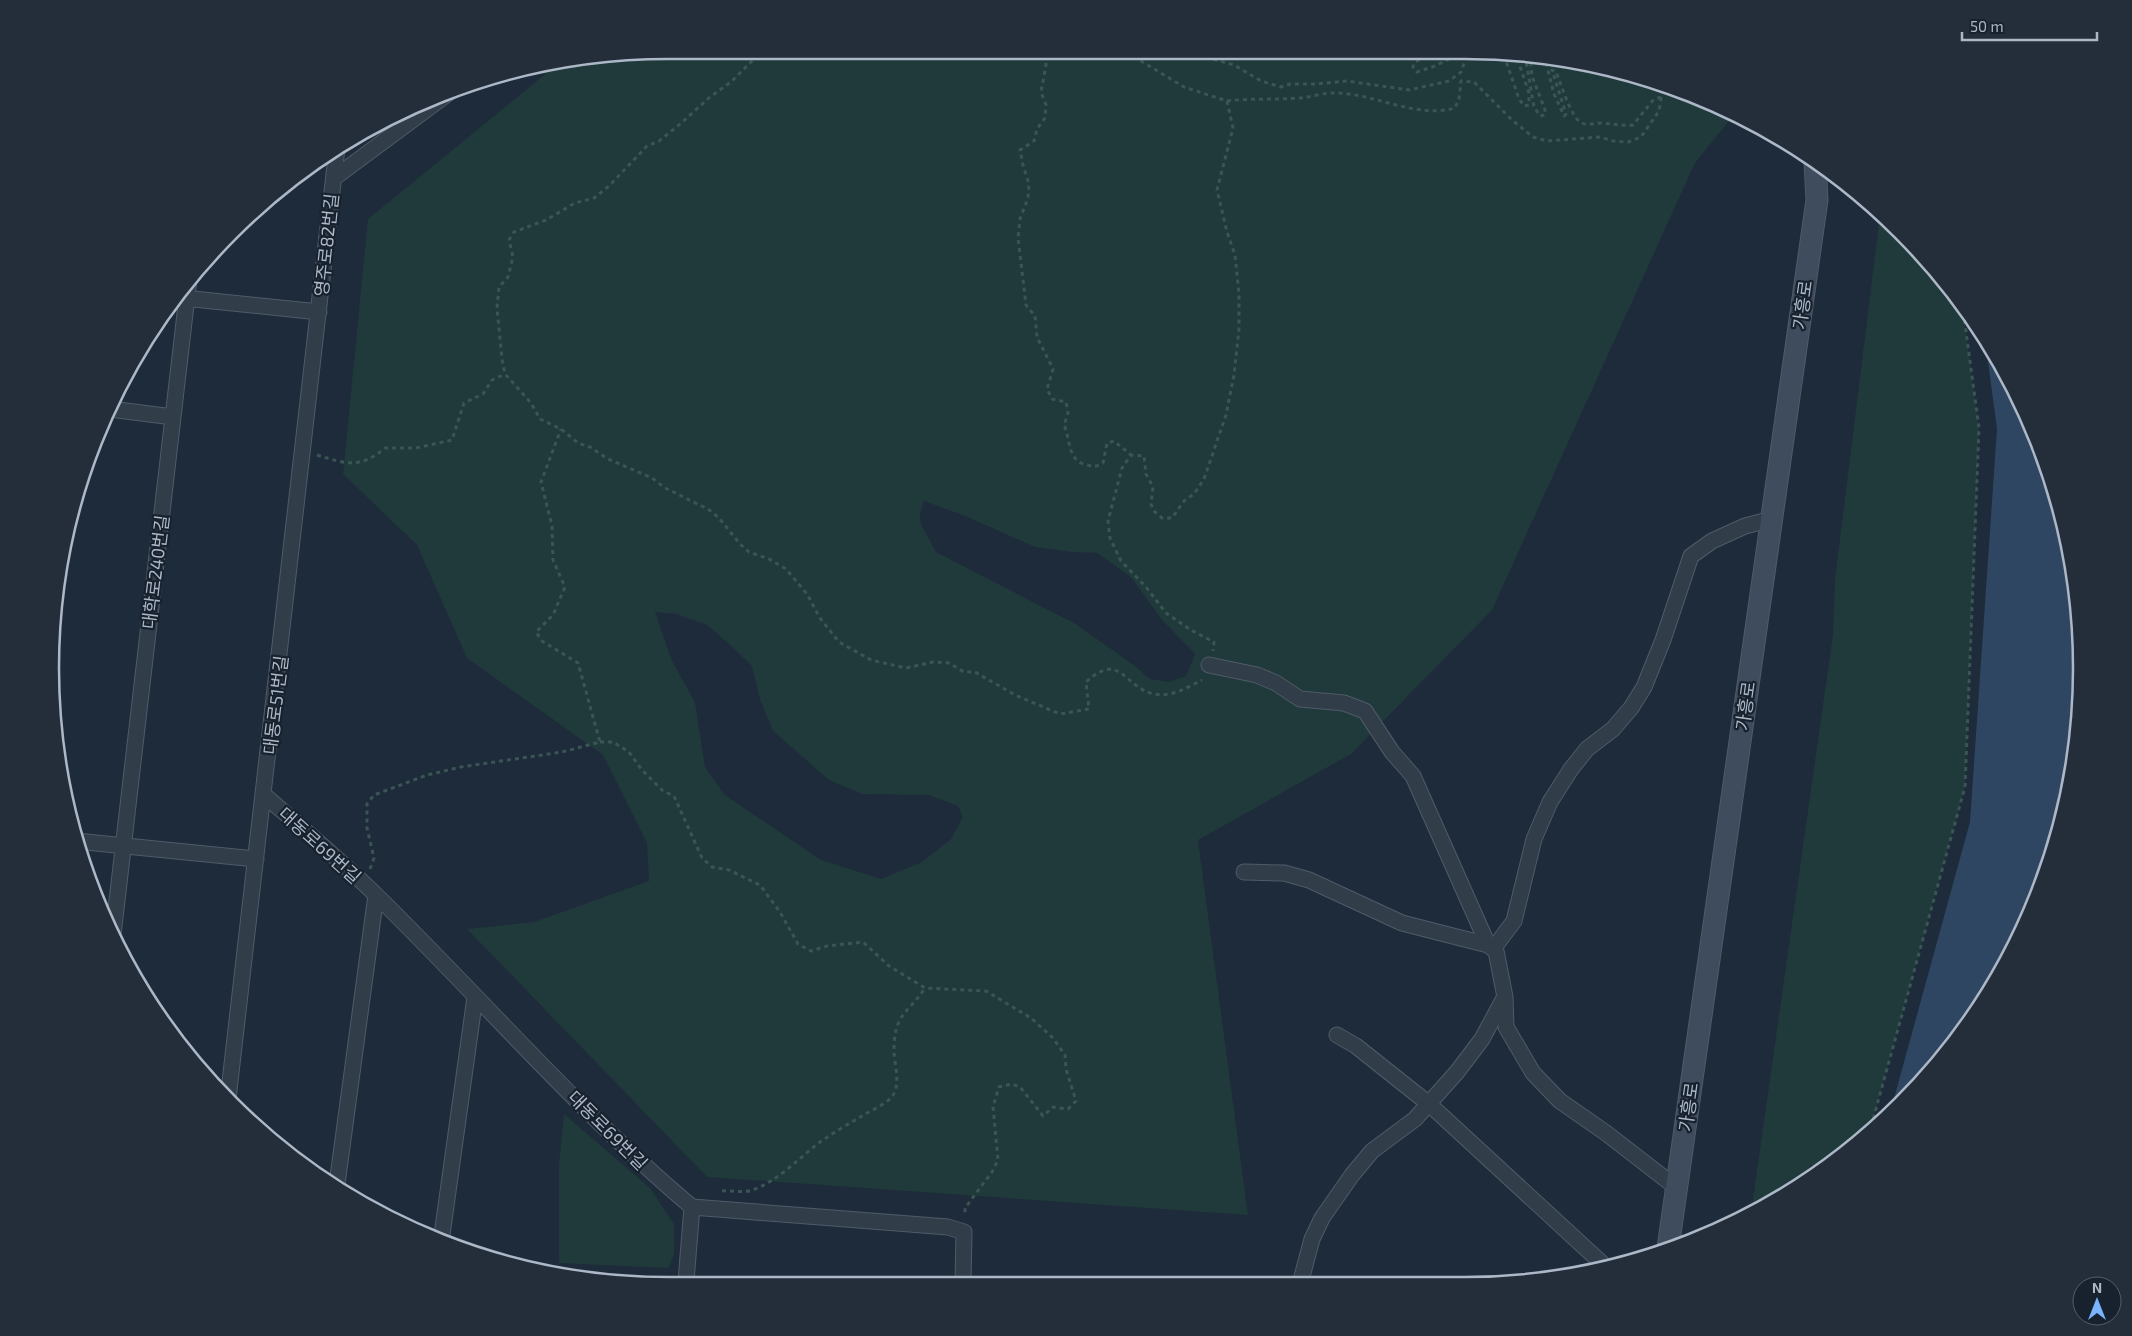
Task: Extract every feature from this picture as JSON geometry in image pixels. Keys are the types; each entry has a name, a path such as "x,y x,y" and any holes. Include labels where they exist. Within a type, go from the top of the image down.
{"main road":[{"name":"가흥로","path":"1669,1242 1817,200 1815,171"}],"street":[{"path":"334,178 428,108"},
{"name":"영주로82번길","path":"319,312 336,157"},
{"path":"185,298 319,312"},
{"name":"대학로240번길","path":"115,921 173,417 180,304"},
{"name":"대동로51번길","path":"229,1090 319,312"},
{"path":"117,410 173,417"},
{"path":"1491,947 1514,921 1534,839 1550,802 1571,769 1587,749 1613,729 1631,708 1644,687 1663,640 1691,556 1712,540 1745,526 1772,519"},
{"path":"1209,665 1257,675 1276,683 1300,700 1344,703 1365,710 1392,752 1413,776 1491,947"},
{"name":"대동로69번길","path":"264,795 376,895 649,1171 698,1208"},
{"path":"85,842 256,859"},
{"path":"1244,872 1284,873 1309,880 1402,923 1491,947 1496,951 1505,997 1506,1027 1533,1073 1560,1101 1606,1133 1677,1188"},
{"name":"대동로69번길","path":"338,1180 376,895"},
{"path":"443,1234 475,997"},
{"path":"1302,1277 1312,1239 1322,1218 1352,1175 1372,1150 1414,1119 1428,1104 1482,1040 1505,997"},
{"path":"1337,1035 1356,1046 1428,1104 1600,1262"},
{"path":"687,1277 698,1208 948,1228 964,1232 963,1277"}],"path":[{"path":"754,59 731,82 710,97 659,141 647,146 609,186 594,198 575,203 546,220 514,232 509,240 513,257 508,277 499,287 496,308 505,374 531,403 540,419 561,429 578,443 590,447 608,460 652,478 665,488 708,509 719,518 749,552 769,559 786,569 807,594 820,618 839,642 871,660 906,668 933,662 949,663 964,672 975,672 1015,695 1060,714 1089,709 1086,682 1098,672 1112,670 1124,674 1134,684 1154,694 1179,692 1204,679 1212,659 1214,642 1191,630 1166,613 1146,587 1121,561 1110,538 1108,521 1122,468 1131,455"},
{"path":"1045,59 1041,92 1046,105 1045,118 1036,129 1034,141 1020,150 1022,165 1029,184 1028,198 1020,219 1018,238 1026,305 1035,316 1038,337 1053,369 1047,389 1052,399 1066,402 1068,413 1064,425 1068,433 1072,456 1081,464 1096,467 1103,463 1107,443 1114,441 1131,455 1144,456 1146,474 1153,487 1151,504 1154,511 1162,518 1172,518 1184,501 1194,494 1204,479 1226,414 1234,375 1239,329 1239,294 1235,255 1227,232 1217,190 1233,128 1227,101"},
{"path":"1140,59 1184,87 1227,101 1252,98 1263,100 1301,98 1334,93 1368,96 1407,107 1444,111 1455,108 1459,99 1462,81 1474,82 1512,120 1533,137 1547,141 1600,137 1613,141 1628,142 1642,137 1659,111 1663,92"},
{"path":"1212,59 1234,65 1261,81 1280,87 1290,84 1347,81 1408,90 1450,80 1461,72 1466,59"},
{"path":"1420,59 1414,63 1413,67 1417,72 1449,59"},
{"path":"1506,60 1518,99 1524,106 1529,105 1529,92 1518,61"},
{"path":"1526,62 1534,107 1540,116 1545,115 1546,110 1532,76 1531,63"},
{"path":"1546,64 1554,94 1564,116 1566,114 1565,107 1552,70 1556,72 1568,103 1578,122 1585,124 1633,125 1654,99 1663,96"},
{"path":"1873,1119 1965,788 1979,428 1965,321"},
{"path":"304,451 355,464 375,456 385,448 416,448 452,440 464,403 483,394 492,380 505,374"},
{"path":"561,429 541,482 552,526 553,560 565,587 553,615 536,632 542,641 578,663 600,742"},
{"path":"362,882 373,864 374,858 367,828 367,804 374,795 427,775 461,766 562,752 600,742 613,742 629,752 642,770 663,791 674,796 702,858 712,867 729,870 760,885 780,912 798,944 811,951 827,946 863,942 889,966 925,988 986,991 1031,1018 1053,1038 1065,1055 1066,1069 1076,1101 1068,1109 1053,1106 1043,1116 1020,1087 1012,1084 999,1087 993,1106 998,1160 992,1172 965,1208 964,1232"},
{"path":"698,1208 717,1192 732,1190 748,1192 757,1188 784,1171 821,1142 891,1098 897,1081 894,1050 899,1018 916,1001 925,988"}],"green space":[{"path":"628,60 1504,60 1583,70 1622,80 1660,91 1729,120 1695,163 1492,610 1351,754 1198,840 1248,1215 707,1177 467,929 534,922 649,881 647,843 603,755 467,658 417,545 343,474 368,219 550,70","holes":["924,501 965,516 1035,547 1097,553 1131,577 1162,620 1195,654 1186,676 1169,682 1150,679 1076,624 936,552 921,524 920,513","655,612 676,614 707,625 752,666 760,700 773,731 829,780 862,794 929,795 958,806 963,817 951,839 922,862 881,879 821,860 725,795 705,767 695,702 672,661"]},
{"path":"1879,222 1922,266 1965,321 1979,428 1965,787 1873,1119 1815,1166 1810,1165 1809,1170 1802,1175 1752,1204 1833,634 1835,579"},
{"path":"564,1114 650,1188 674,1224 674,1255 668,1268 559,1263 559,1163"}],"water":[{"path":"1987,355 2027,435 2041,472 2062,549 2072,628 2073,668 2072,708 2062,787 2041,864 2027,901 1992,973 1947,1039 1922,1070 1893,1100 1970,822 1997,429"}]}
